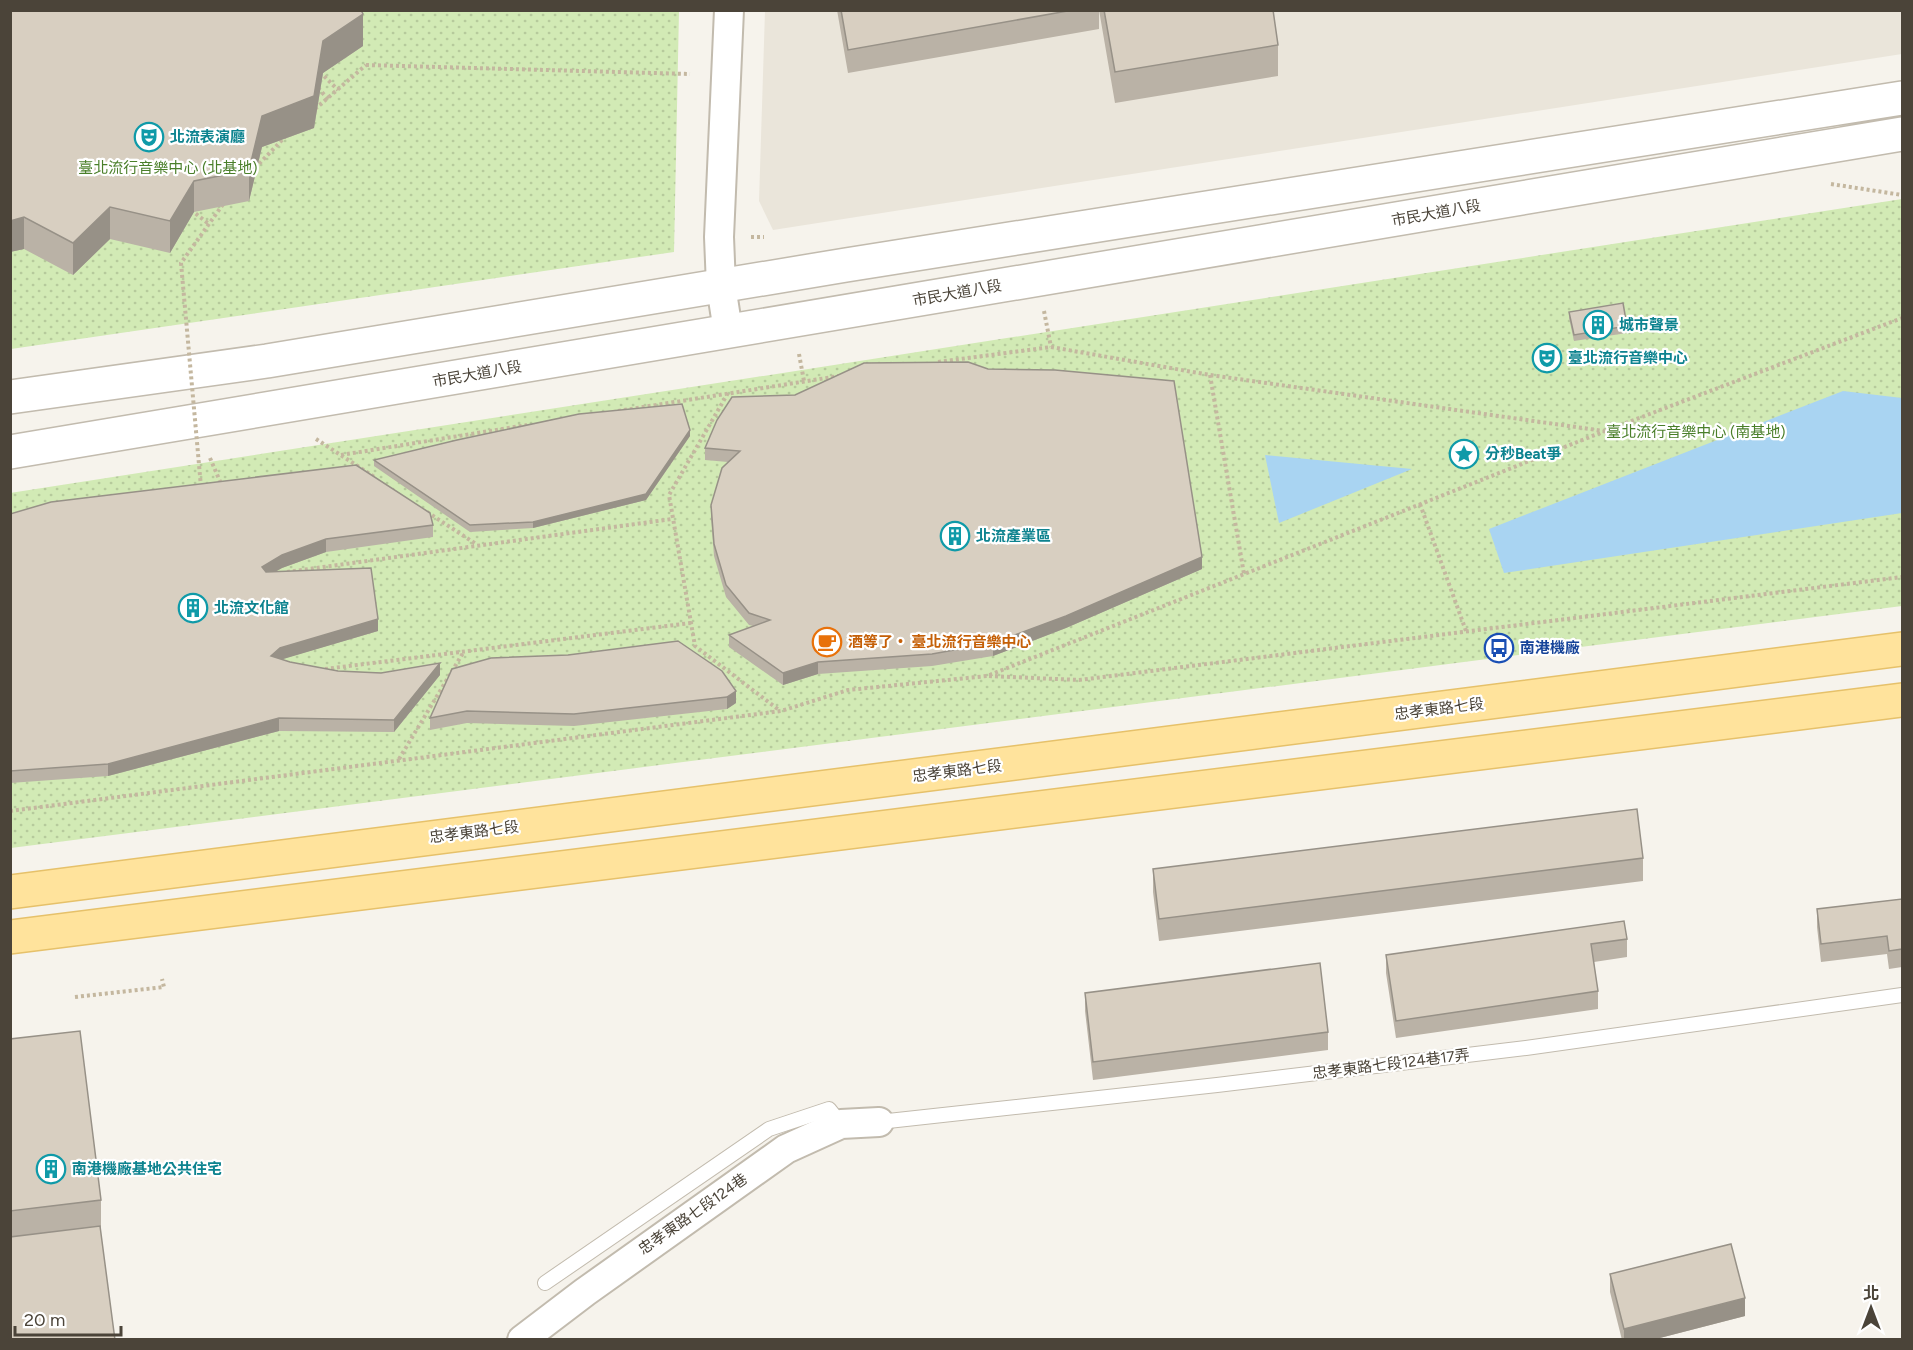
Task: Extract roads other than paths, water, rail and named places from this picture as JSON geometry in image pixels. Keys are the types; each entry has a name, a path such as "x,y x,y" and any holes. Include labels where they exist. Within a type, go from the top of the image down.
{"main road":[{"name":"忠孝東路七段","path":"10,892 1902,649"},
{"path":"10,937 1902,700"}],"street":[{"path":"728,331 719,237 729,10"},
{"path":"10,397 267,361 1902,98"},
{"name":"市民大道八段","path":"10,452 1902,134"},
{"name":"忠孝東路七段124巷","path":"522,1340 603,1278 786,1149 841,1124 879,1122"}],"lane":[{"name":"忠孝東路七段124巷17弄","path":"879,1122 1526,1048 1902,994"},
{"path":"545,1283 769,1129 829,1109 841,1124"}],"water":[{"path":"1843,391 1902,398 1902,513 1504,573 1489,529"},
{"path":"1265,455 1412,469 1279,523"}],"place":[{"name":"北流表演廳","path":"149,137"},
{"name":"城市聲景","path":"1598,325"},
{"name":"臺北流行音樂中心","path":"1547,358"},
{"name":"分秒Beat爭","path":"1464,454"},
{"name":"北流產業區","path":"955,536"},
{"name":"北流文化館","path":"193,608"},
{"name":"酒等了・ 臺北流行音樂中心","path":"827,642"},
{"name":"南港機廠","path":"1499,648"},
{"name":"南港機廠基地公共住宅","path":"51,1169"}],"park label":[{"name":"臺北流行音樂中心 (北基地)","path":"168,168"},
{"name":"臺北流行音樂中心 (南基地)","path":"1696,432"}]}
